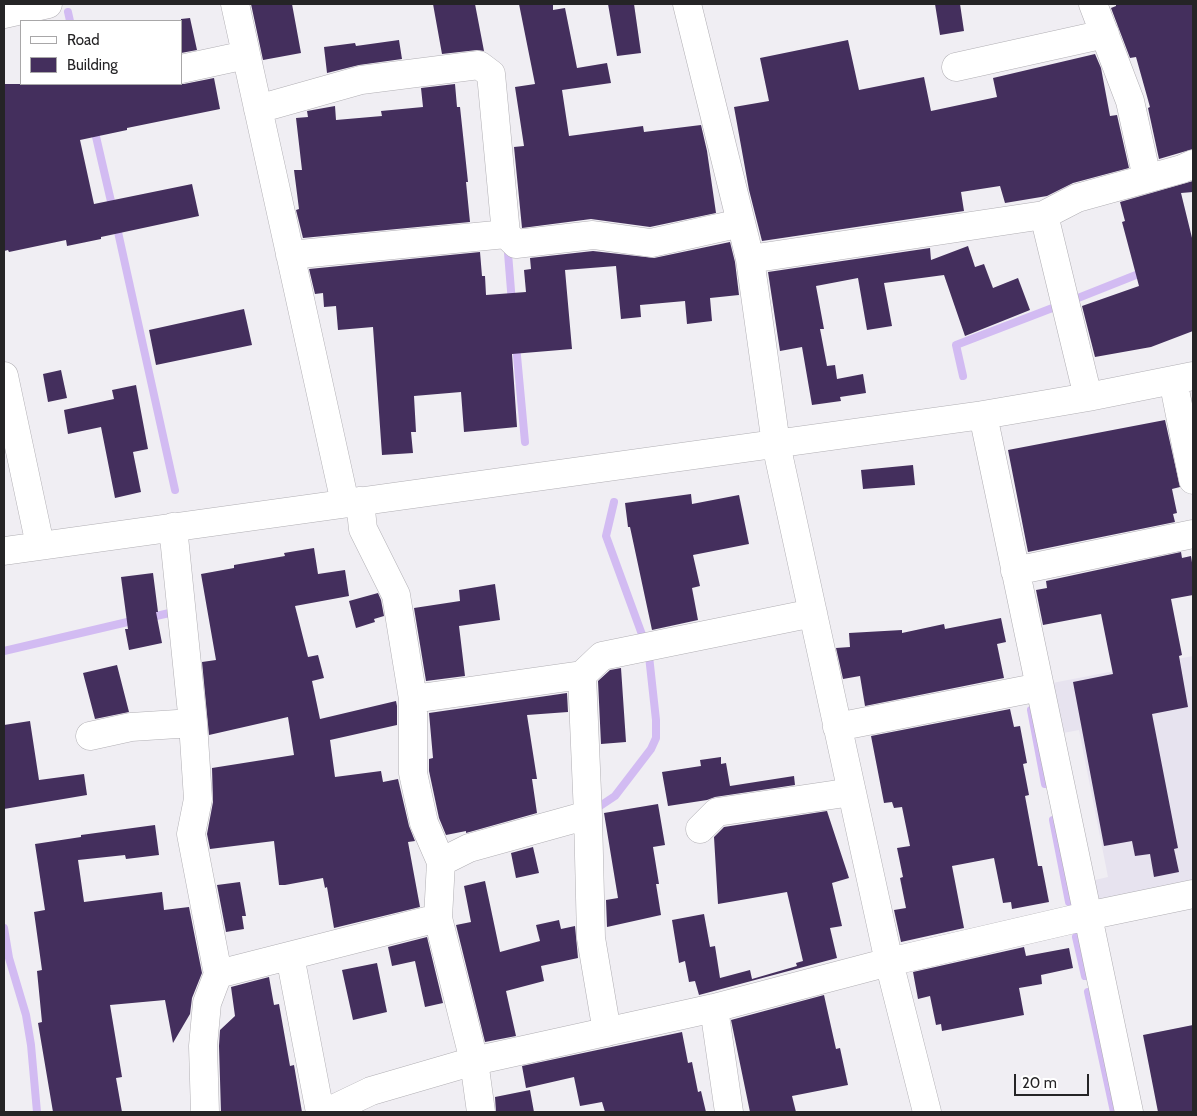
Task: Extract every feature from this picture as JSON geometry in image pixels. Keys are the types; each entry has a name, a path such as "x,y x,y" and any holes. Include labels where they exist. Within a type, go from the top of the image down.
{"street":[{"path":"4,14 48,4"},
{"path":"235,4 290,256 352,502 363,529 396,595 413,699 412,773 424,823 441,862 438,918 474,1061 481,1112"},
{"path":"687,4 750,258 776,444 889,962 928,1112"},
{"path":"1093,4 1130,101 1147,178"},
{"path":"956,67 1104,34"},
{"path":"182,69 246,55"},
{"path":"258,109 361,80 480,64 491,74 506,234 516,244 594,235 650,242 741,223"},
{"path":"750,258 1044,216 1077,198 1182,169 1193,164"},
{"path":"1044,216 1088,397"},
{"path":"290,256 506,234"},
{"path":"4,376 40,546"},
{"path":"4,550 983,415 1183,378 1193,480"},
{"path":"983,415 1128,1112"},
{"path":"173,527 193,723 198,798 191,834 218,974 207,1003 206,1012 203,1046 205,1112"},
{"path":"1016,570 1193,534"},
{"path":"413,699 582,675 602,656 813,613"},
{"path":"582,675 591,938 607,1032"},
{"path":"837,727 1040,688"},
{"path":"90,736 131,727 193,723"},
{"path":"700,829 717,812 852,792"},
{"path":"441,862 469,848 588,816"},
{"path":"327,1112 371,1091 474,1061 714,1008 889,962 1087,916 1193,894"},
{"path":"218,974 438,918"},
{"path":"290,956 320,1112"},
{"path":"714,1008 729,1112"}],"shaded area":[{"path":"1193,656 1193,886 1102,904 1090,893 1086,882 1108,877 1079,730 1058,734 1047,684"}],"building":[{"path":"251,4 292,4 301,53 263,60"},
{"path":"433,4 475,4 484,51 442,54"},
{"path":"519,4 553,4 553,10 565,8 577,68 607,63 611,83 562,90 569,136 643,126 644,132 701,125 707,151 716,213 650,227 591,219 522,228 514,147 524,146 515,87 535,84"},
{"path":"608,4 634,4 641,53 617,56"},
{"path":"935,4 960,4 964,31 940,35"},
{"path":"1116,4 1193,4 1193,149 1159,159 1148,108 1150,107 1136,57 1130,58 1111,8 1116,6"},
{"path":"190,18 197,50 182,53 181,19"},
{"path":"399,40 402,59 359,65 327,73 324,47 355,43 356,46"},
{"path":"848,40 859,90 924,77 931,111 997,97 993,78 1095,54 1101,68 1110,116 1117,115 1129,168 1073,183 1047,196 1005,203 1000,186 961,192 964,211 762,241 749,190 734,107 769,101 760,58"},
{"path":"214,78 220,109 127,128 127,130 80,140 94,204 192,184 199,216 67,246 66,240 9,252 8,250 4,251 4,84 184,84"},
{"path":"455,84 457,107 460,107 470,222 303,238 296,210 299,209 294,170 302,170 296,118 308,117 307,111 335,106 336,120 382,116 381,111 423,107 421,88"},
{"path":"1193,181 1193,192 1181,193 1193,242 1193,331 1151,347 1095,357 1082,306 1139,286 1122,222 1125,221 1120,202"},
{"path":"730,242 735,262 739,295 710,298 712,321 687,324 685,301 640,305 641,317 621,319 616,266 565,270 572,349 512,354 517,427 464,432 461,392 414,396 416,432 411,432 413,453 382,455 373,327 338,330 336,306 324,307 323,293 315,294 309,269 480,252 482,276 485,276 486,295 526,292 524,270 531,269 530,258 593,251 654,258"},
{"path":"968,246 975,267 984,264 993,288 1018,278 1030,310 965,336 944,275 884,283 892,326 867,330 858,278 816,286 824,329 820,329 827,366 835,365 837,379 863,374 866,393 840,397 841,401 812,405 802,347 780,351 768,272 930,248 931,260"},
{"path":"244,309 252,345 156,365 149,330"},
{"path":"61,370 67,398 48,402 43,374"},
{"path":"136,385 148,449 133,452 141,492 115,498 101,427 68,434 64,410 114,399 112,390"},
{"path":"1165,420 1180,487 1172,489 1177,513 1173,514 1175,522 1028,552 1008,450"},
{"path":"913,465 915,485 863,489 861,470"},
{"path":"691,494 692,504 739,495 749,544 693,555 700,586 692,588 698,620 652,630 630,527 628,527 625,503"},
{"path":"314,548 318,574 345,570 349,596 295,606 308,657 318,655 324,678 312,681 320,719 396,701 397,706 397,725 330,740 335,777 381,771 383,782 398,779 409,826 415,841 408,842 420,907 334,928 327,887 325,888 323,878 279,885 274,841 210,849 207,834 213,802 212,768 294,755 288,717 209,735 202,662 216,660 201,574 234,568 234,565 285,556 284,553"},
{"path":"1181,552 1182,558 1191,556 1193,595 1171,599 1182,655 1179,656 1188,707 1152,714 1178,848 1174,849 1179,872 1154,877 1150,854 1135,856 1132,841 1104,846 1073,682 1113,674 1101,614 1043,625 1036,590 1047,588 1046,581"},
{"path":"153,573 158,612 156,612 162,643 129,650 125,629 128,629 121,577"},
{"path":"495,584 500,620 459,626 465,676 426,681 414,608 460,601 459,590"},
{"path":"378,593 384,616 374,619 375,622 356,628 349,601"},
{"path":"1001,618 1006,642 997,644 1004,678 865,706 860,676 843,679 836,648 850,647 849,633 902,630 902,633 944,624 945,629"},
{"path":"117,665 129,712 95,719 83,673"},
{"path":"621,668 626,742 601,744 598,681 610,670"},
{"path":"567,693 568,712 527,715 537,779 532,779 537,813 466,833 466,831 446,835 439,818 429,771 429,759 433,758 429,713"},
{"path":"1010,709 1014,727 1020,726 1027,763 1023,764 1029,795 1025,796 1038,866 1042,866 1049,902 1012,909 1011,902 1003,903 994,858 952,866 964,928 901,942 894,910 906,908 900,878 903,877 897,848 910,846 902,807 894,808 892,802 884,803 871,736"},
{"path":"30,721 39,780 84,774 87,795 4,809 4,725"},
{"path":"721,757 721,764 726,763 730,786 794,776 795,785 668,806 662,772 701,766 700,760"},
{"path":"658,804 665,845 653,847 659,884 656,884 661,915 607,927 606,900 618,898 604,813"},
{"path":"827,811 849,878 832,883 842,926 830,928 837,958 699,995 695,981 689,982 685,961 679,963 672,920 704,914 710,947 715,946 720,978 750,970 752,979 797,966 796,963 803,961 787,892 718,904 714,837 724,827"},
{"path":"155,825 159,855 126,859 125,855 78,860 84,902 162,892 164,910 189,907 202,973 192,998 190,1014 173,1043 165,1000 110,1005 122,1077 116,1078 122,1112 53,1112 38,1023 42,1022 37,971 42,970 34,912 45,910 35,844 81,837 81,835"},
{"path":"533,847 539,873 516,878 511,853"},
{"path":"485,881 500,952 540,941 536,925 559,920 561,929 575,926 578,958 541,966 544,981 506,991 516,1036 485,1042 456,925 471,922 464,886"},
{"path":"240,882 246,916 242,916 244,929 226,932 217,885"},
{"path":"427,937 443,1003 425,1007 415,961 392,966 388,947"},
{"path":"1024,947 1026,956 1069,948 1073,968 1041,975 1042,984 1019,988 1024,1015 942,1031 941,1024 936,1025 930,996 918,999 913,972"},
{"path":"377,963 387,1012 353,1020 342,970"},
{"path":"269,977 274,1005 279,1004 290,1066 294,1065 302,1112 221,1112 220,1030 235,1016 231,987"},
{"path":"824,995 836,1049 840,1048 848,1085 792,1096 796,1112 750,1112 731,1020"},
{"path":"1193,1025 1193,1112 1158,1112 1143,1035"},
{"path":"682,1032 688,1063 692,1062 698,1092 701,1091 706,1112 605,1112 602,1102 580,1106 574,1077 526,1088 522,1066"},
{"path":"530,1090 534,1112 496,1112 495,1097"}],"waterway":[{"path":"68,12 70,20"},
{"path":"94,128 113,210"},
{"path":"116,223 175,490"},
{"path":"508,253 512,303"},
{"path":"1073,300 1146,271"},
{"path":"963,376 956,345 1055,307"},
{"path":"516,345 525,442"},
{"path":"614,502 606,536 644,640"},
{"path":"147,618 174,612"},
{"path":"4,651 136,620"},
{"path":"600,806 615,796 651,749 656,738 656,720 649,656"},
{"path":"1031,710 1045,784"},
{"path":"1053,820 1069,902"},
{"path":"4,928 9,958 26,1015 31,1045 37,1112"},
{"path":"1076,937 1085,976"},
{"path":"1088,992 1114,1112"}]}
